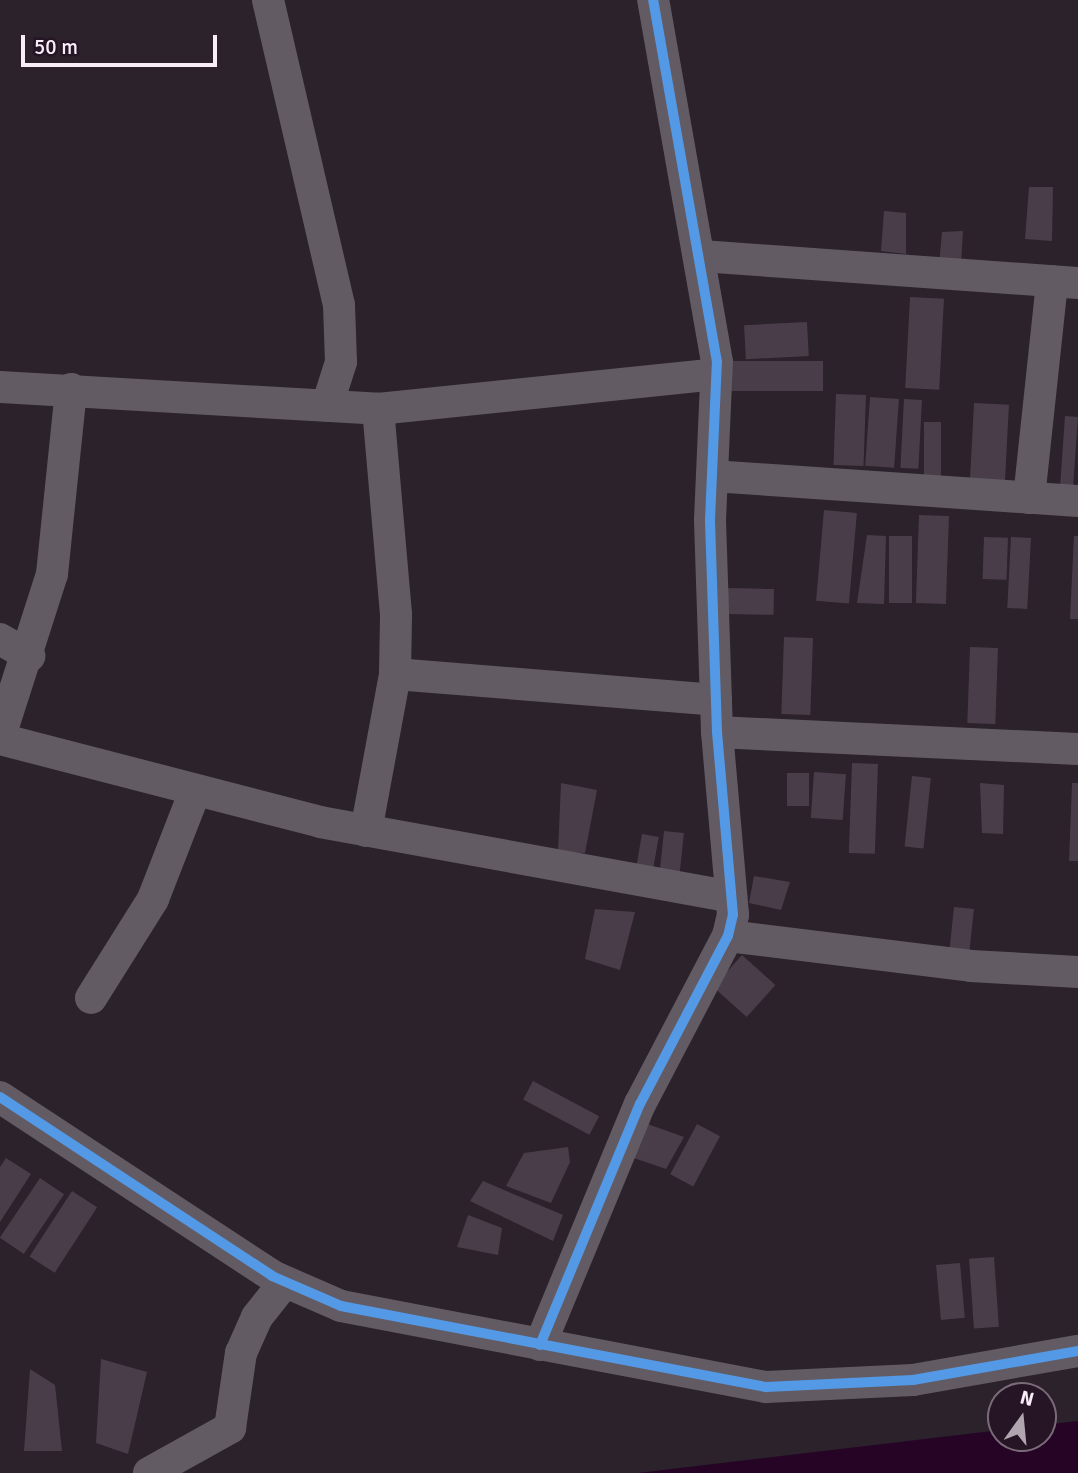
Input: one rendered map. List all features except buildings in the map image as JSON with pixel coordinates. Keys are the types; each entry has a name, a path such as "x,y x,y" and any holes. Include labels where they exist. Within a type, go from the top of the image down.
{"street":[{"path":"268,0 338,305 341,362 327,406"},
{"path":"540,1345 640,1104 729,936 731,897 716,700 712,476 716,373 701,256 653,0"},
{"path":"701,256 1065,282 1029,498"},
{"path":"0,387 378,408 716,373"},
{"path":"71,389 61,522 30,656 0,738 195,791 366,831 731,897"},
{"path":"366,831 395,674 396,614 378,408"},
{"path":"712,476 1078,501"},
{"path":"0,639 30,656"},
{"path":"395,674 716,700"},
{"path":"717,732 1078,749"},
{"path":"91,998 153,899 195,791"},
{"path":"729,936 971,966 1078,972"},
{"path":"0,1097 284,1283 341,1306 766,1387 913,1380 1078,1351"},
{"path":"149,1473 230,1428 241,1353 257,1317 284,1283"}],"shaded area":[{"path":"1078,1421 1078,1473 638,1473 987,1432 987,1452 1057,1452 1057,1423"}],"cycle path":[{"path":"540,1345 640,1104 728,936 733,915 717,732 710,520 717,362 653,0"},
{"path":"0,1097 272,1276 341,1306 766,1387 913,1380 1078,1351"}]}
